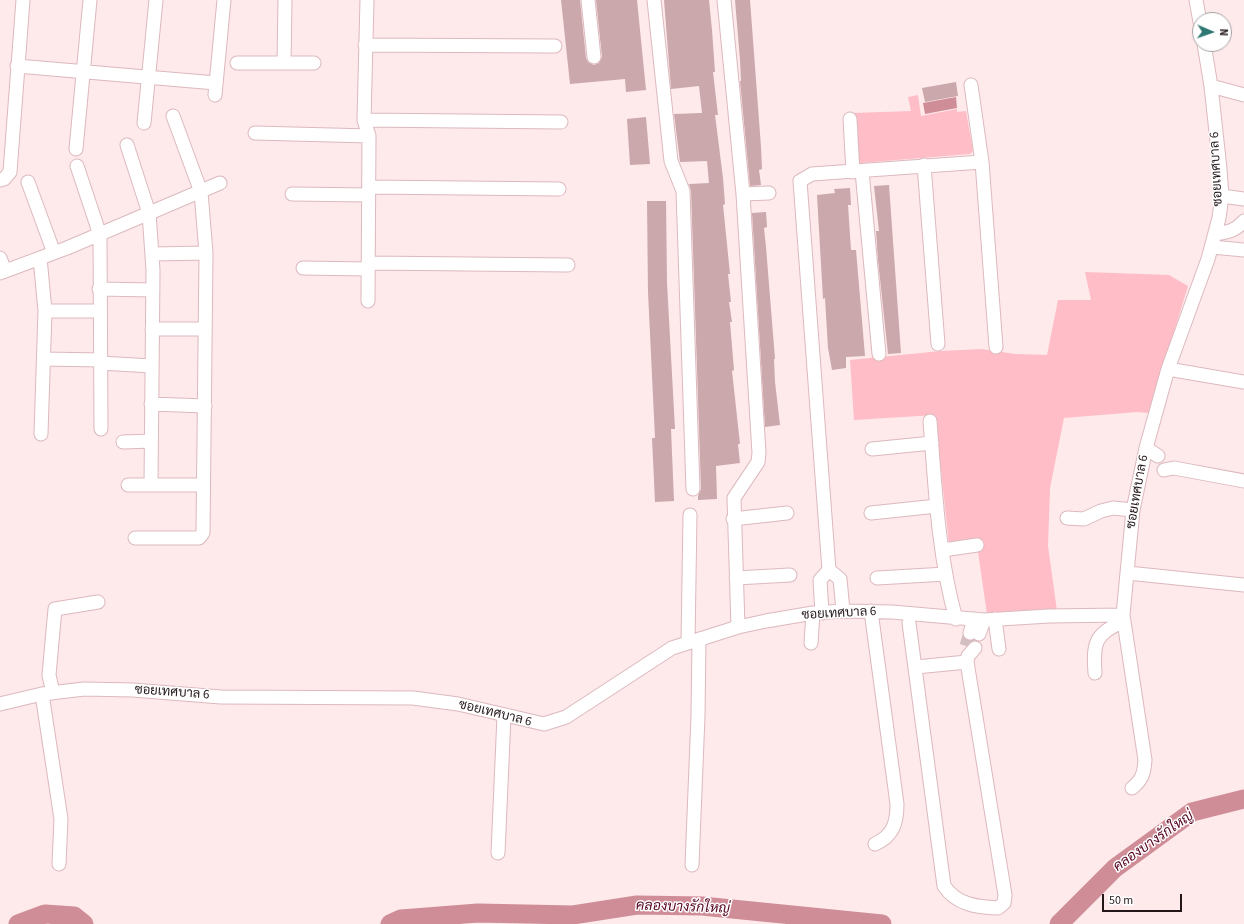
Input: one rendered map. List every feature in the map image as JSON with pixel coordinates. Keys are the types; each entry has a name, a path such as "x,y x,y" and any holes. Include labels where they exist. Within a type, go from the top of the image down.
{"street":[{"path":"0,180 4,179 10,172 23,0"},
{"path":"76,149 90,0"},
{"path":"144,123 156,0"},
{"path":"17,66 149,77 216,89 224,0"},
{"path":"284,63 285,0"},
{"path":"367,0 364,120 370,136 368,301"},
{"path":"588,0 594,57"},
{"path":"654,0 671,161 683,191 693,489"},
{"path":"724,0 743,194 758,453 758,462 734,498 738,627"},
{"path":"1196,0 1198,12"},
{"path":"365,45 555,46"},
{"name":"ซอยเทศบาล 6","path":"0,704 47,693 84,689 133,690 221,697 413,698 458,704 504,716 544,724 566,717 672,648 738,627 817,613 843,611 871,611 956,619 1123,618 1133,510 1146,448 1168,369 1214,240 1222,196 1211,86 1205,52"},
{"path":"237,63 314,63"},
{"path":"971,85 982,162 996,347"},
{"path":"1211,86 1244,94"},
{"path":"135,538 199,538 202,536 206,253 201,192 173,116"},
{"path":"850,119 858,172 879,354"},
{"path":"364,120 561,122"},
{"path":"255,133 370,136"},
{"path":"127,145 149,213 152,254 151,485"},
{"path":"811,643 817,613 820,580 828,570 800,181 812,174 858,172 924,165 982,162"},
{"path":"924,165 938,344"},
{"path":"77,166 100,235 99,289 101,430"},
{"path":"28,182 54,253"},
{"path":"0,258 2,272 100,235 220,183"},
{"path":"292,194 369,191 559,189"},
{"path":"743,194 769,193"},
{"path":"1222,196 1244,199"},
{"path":"1214,240 1236,229 1244,220"},
{"path":"1214,240 1244,250"},
{"path":"152,254 206,253"},
{"path":"40,258 45,311 41,434"},
{"path":"303,268 368,266 568,265"},
{"path":"99,289 152,290"},
{"path":"45,311 100,312"},
{"path":"152,329 205,329"},
{"path":"44,359 152,366"},
{"path":"1168,369 1244,382"},
{"path":"151,404 205,406"},
{"path":"930,421 937,506 947,586 956,619"},
{"path":"123,442 151,441"},
{"path":"872,449 932,443"},
{"path":"1146,448 1163,465"},
{"path":"1142,469 1163,465 1244,481"},
{"path":"128,485 203,485"},
{"path":"871,514 937,506"},
{"path":"1067,518 1084,519 1101,511 1113,508 1133,510"},
{"path":"690,514 698,716 692,865"},
{"path":"734,519 787,514"},
{"path":"943,550 977,545"},
{"path":"828,570 840,579 843,611"},
{"path":"1128,573 1244,585"},
{"path":"877,578 946,574"},
{"path":"736,578 790,575"},
{"path":"59,864 61,819 47,693 55,610 98,602"},
{"path":"871,611 897,804 897,816 892,830 886,838 875,844"},
{"path":"1095,674 1094,656 1096,640 1123,618 1145,760 1144,774 1140,782 1132,788"},
{"path":"909,623 916,666 944,886 950,895 960,901 977,906 998,908 1004,903 1005,895 971,647 984,619"},
{"path":"984,619 999,649"},
{"path":"916,666 971,647"},
{"path":"498,854 504,716"}],"shaded area":[{"path":"918,95 921,116 957,109 957,112 966,111 973,151 970,154 860,163 857,158 854,113 911,111 908,97"},
{"path":"956,97 957,108 925,114 923,103"},
{"path":"1085,272 1169,275 1188,286 1149,413 1137,412 1064,418 1050,488 1048,546 1057,611 987,614 976,538 949,544 935,415 854,420 850,360 941,351 982,349 1015,354 1047,355 1058,300 1091,300"}],"building":[{"path":"561,0 580,0 586,58 588,62 594,65 599,63 602,57 596,0 637,0 646,90 626,92 625,79 570,84"},
{"path":"664,0 709,0 715,72 713,72 718,115 715,115 723,178 725,204 723,205 730,274 728,274 731,302 729,302 732,322 730,322 734,370 732,371 740,444 738,444 740,463 716,466 717,499 698,500 701,489 691,191 689,184 709,183 707,161 680,162 674,114 702,113 699,86 671,89"},
{"path":"735,0 750,0 761,147 762,169 759,170 761,185 750,186 740,81 740,60"},
{"path":"956,82 958,96 925,102 922,88"},
{"path":"646,117 650,164 630,165 627,119"},
{"path":"889,185 901,353 888,354 878,260 876,231 879,231 874,186"},
{"path":"850,188 851,205 848,205 851,250 856,250 865,356 846,357 846,368 832,370 828,348 825,298 823,299 817,195 835,193 834,189"},
{"path":"647,201 666,201 667,283 675,429 671,429 674,501 655,502 652,438 655,438 648,292"},
{"path":"766,212 767,227 764,228 775,359 775,382 780,425 765,427 752,213"}],"waterway":[{"name":"คลองบางรักใหญ่","path":"1059,924 1115,868 1192,812 1244,799"},
{"name":"คลองบางรักใหญ่","path":"390,924 401,919 478,913 573,915 637,905 702,906 882,924"},
{"name":"คลองบางรักใหญ่","path":"18,924 45,914 74,916 84,924"}],"tunnel":[{"path":"966,646 970,633"}]}
